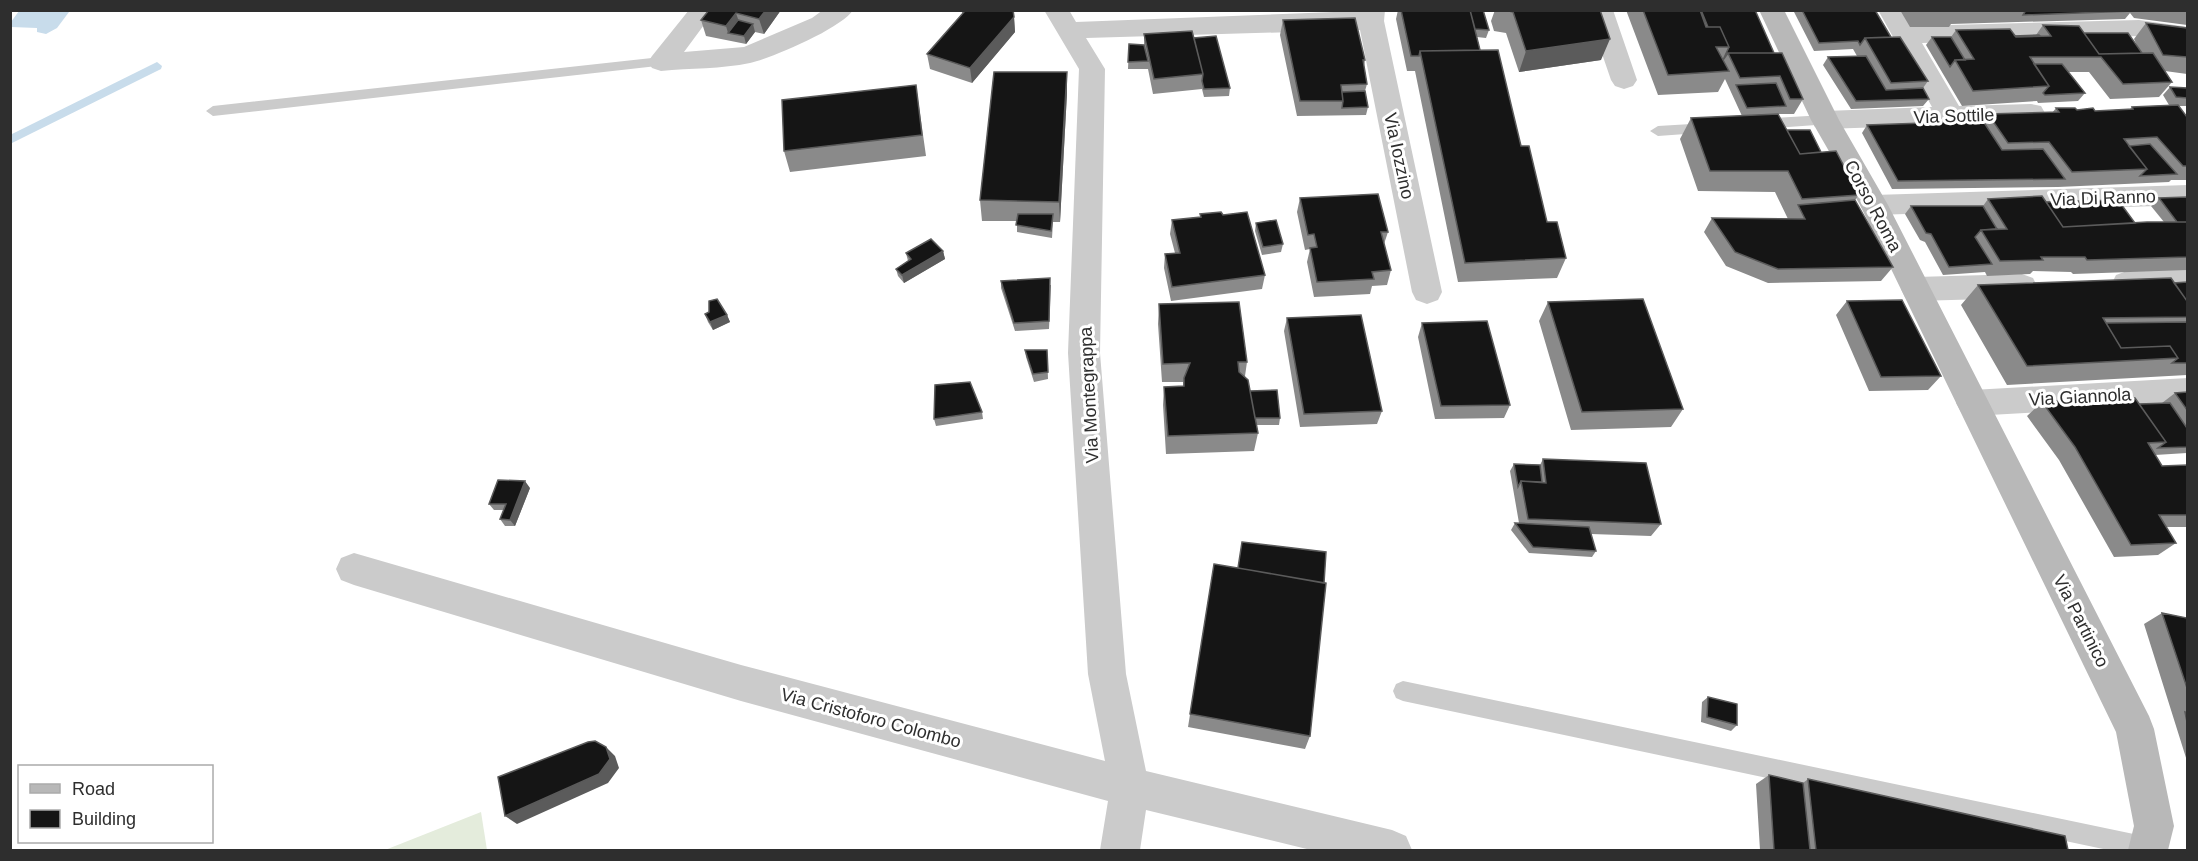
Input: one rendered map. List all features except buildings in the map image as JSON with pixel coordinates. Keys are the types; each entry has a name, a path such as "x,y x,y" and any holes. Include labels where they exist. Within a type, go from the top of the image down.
{"street":[{"path":"661,62 702,10"},
{"path":"661,62 748,56 821,24 841,10"},
{"path":"1600,10 1624,80"},
{"name":"Corso Roma","path":"1771,10 1825,120 1874,205 1972,403"},
{"path":"1890,10 1951,116"},
{"path":"1063,20 1372,16"},
{"name":"Via Iozzino","path":"1372,16 1427,292"},
{"name":"Via Montegrappa","path":"1063,20 1092,69 1084,353 1107,674 1130,787"},
{"path":"1904,35 2139,28 2187,35"},
{"name":"Via Sottile","path":"1825,120 2052,113"},
{"name":"Via Di Ranno","path":"1874,205 2187,195"},
{"path":"2105,283 2187,281"},
{"path":"1916,289 2046,285"},
{"name":"Via Giannola","path":"1972,403 2187,391"},
{"name":"Via Partinico","path":"1972,403 2135,729 2154,826 2148,849"},
{"name":"Via Cristoforo Colombo","path":"354,569 741,682 1130,787 1392,850"},
{"path":"1120,850 1130,787"}],"lane":[{"path":"213,111 661,62"},
{"path":"1742,125 1825,120"},
{"path":"1658,131 1718,127"},
{"path":"1403,691 2148,849"}],"green space":[{"path":"481,812 487,850 385,850"}],"water":[{"path":"19,11 69,12 57,28 46,34 37,32 37,28 11,27 11,22"}],"waterway":[{"path":"10,140 157,66"}]}
